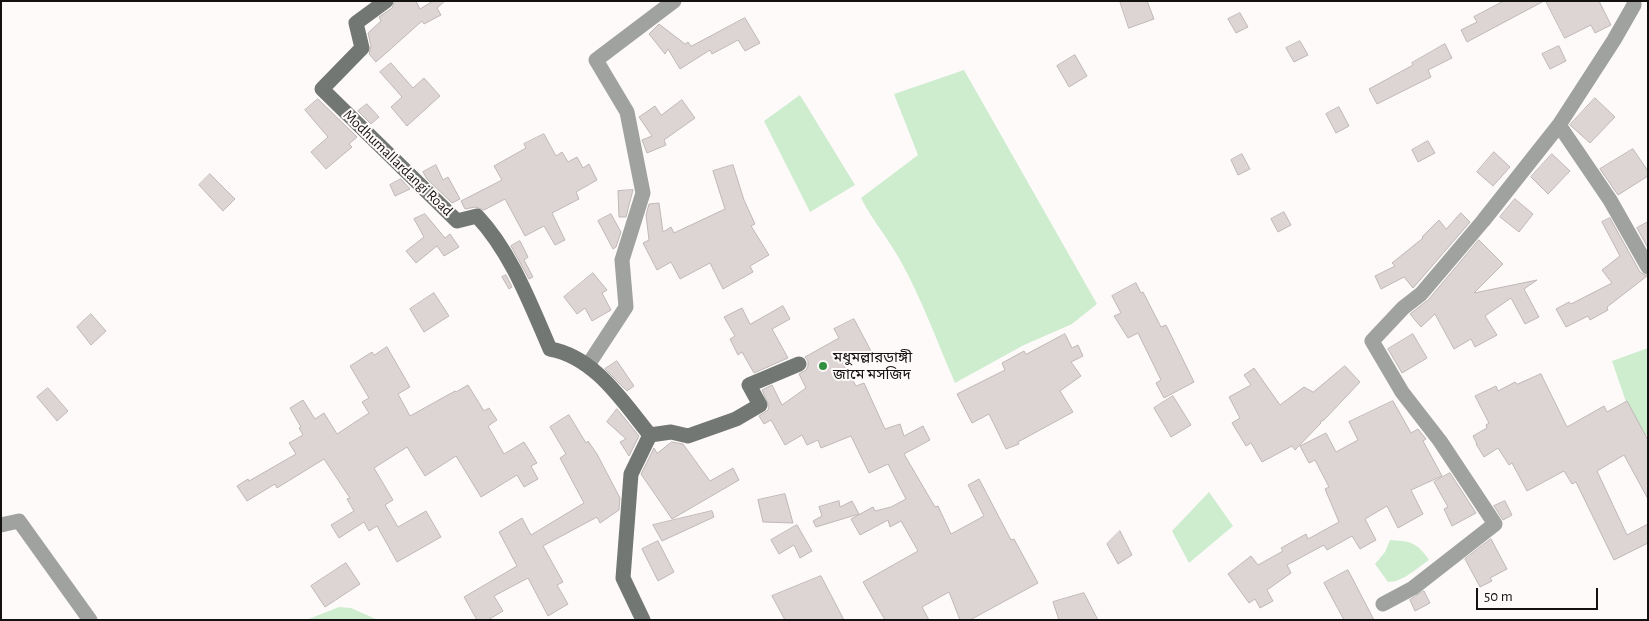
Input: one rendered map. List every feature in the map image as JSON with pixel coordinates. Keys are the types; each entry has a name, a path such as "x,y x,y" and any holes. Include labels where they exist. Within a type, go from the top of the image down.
{"street":[{"name":"Modhumallardangi Road","path":"386,1 356,22 362,48 322,89 457,221 477,216 490,230 522,286 550,349 564,351 600,376 650,435"},
{"path":"588,366 626,307 622,260 643,193 627,112 596,60 674,1"},
{"path":"1383,604 1413,588 1495,524 1440,441 1402,392 1372,341 1433,279 1483,221 1559,125 1614,40 1634,5 1634,1"},
{"path":"1559,125 1610,200 1648,267"},
{"path":"643,620 623,578 631,474 650,435 671,432 688,436 736,420 760,406 749,385 798,364"},
{"path":"1,525 19,521 90,620"}],"shaded area":[{"path":"964,70 1097,304 1072,324 1024,345 955,383 908,275 861,198 918,155 894,94"},
{"path":"800,95 855,185 810,212 764,121"},
{"path":"1648,348 1648,434 1639,440 1612,361"},
{"path":"1209,492 1233,526 1189,563 1172,531"},
{"path":"1390,540 1403,541 1417,546 1429,560 1399,580 1388,582 1375,564 1385,552"},
{"path":"339,607 351,608 378,620 306,620"}],"building":[{"path":"395,1 416,1 420,9 433,1 445,1 437,8 441,15 424,24 422,21 376,62 369,54 371,46 368,33 381,21 379,17 392,8"},
{"path":"1120,1 1147,1 1154,19 1129,28"},
{"path":"1504,1 1544,1 1467,42 1461,30 1477,22 1474,17"},
{"path":"1546,1 1599,1 1611,25 1595,33 1591,25 1565,38"},
{"path":"1240,13 1248,27 1236,33 1228,19"},
{"path":"745,18 760,43 745,51 738,40 712,54 710,50 680,69 668,49 665,54 649,34 659,24 685,44 688,42 691,46"},
{"path":"1300,41 1308,55 1294,62 1286,48"},
{"path":"1445,44 1452,58 1428,70 1431,77 1377,104 1369,89 1413,65 1412,63"},
{"path":"1559,46 1566,61 1550,69 1542,54"},
{"path":"1075,55 1087,76 1069,87 1057,66"},
{"path":"391,63 413,88 424,78 440,96 407,126 391,107 402,97 380,72"},
{"path":"1595,98 1615,117 1590,143 1570,125"},
{"path":"318,99 357,137 349,144 352,147 326,169 311,152 328,137 305,110"},
{"path":"682,100 695,118 664,140 666,145 647,153 642,140 652,136 639,117 655,106 661,115"},
{"path":"367,104 379,117 371,124 358,111"},
{"path":"1339,107 1349,126 1336,133 1326,114"},
{"path":"544,134 556,156 562,152 568,162 577,157 583,168 589,164 597,180 576,192 579,199 552,213 565,240 555,245 544,226 525,236 505,199 484,210 475,207 465,209 461,201 502,180 494,166 526,148 524,144"},
{"path":"1428,141 1435,153 1418,162 1412,150"},
{"path":"1633,149 1648,171 1648,176 1618,195 1600,169"},
{"path":"1494,152 1510,167 1493,186 1477,172"},
{"path":"1242,154 1250,169 1238,175 1231,160"},
{"path":"1552,154 1570,171 1548,194 1531,177"},
{"path":"436,165 443,180 448,177 460,199 452,203 427,179 423,172"},
{"path":"733,165 744,200 755,224 751,226 769,255 750,266 753,272 723,289 710,263 680,279 671,262 657,270 643,243 649,240 646,215 649,204 659,203 663,232 671,227 674,233 725,209 713,171"},
{"path":"210,174 235,199 223,211 199,185"},
{"path":"401,179 410,189 395,196 390,185"},
{"path":"633,190 626,217 619,217 618,191"},
{"path":"1515,199 1533,214 1519,232 1500,217"},
{"path":"1284,212 1291,225 1278,232 1271,219"},
{"path":"1461,213 1470,222 1413,288 1404,277 1381,289 1375,276 1395,266 1392,263 1423,238 1439,220 1446,229"},
{"path":"425,214 445,238 450,234 459,247 444,256 437,246 416,263 406,251 424,237 414,219"},
{"path":"611,214 621,232 616,247 613,249 598,221"},
{"path":"1610,218 1640,272 1647,276 1607,307 1608,310 1590,320 1588,316 1566,327 1556,309 1569,302 1571,304 1612,283 1602,270 1620,256 1602,222"},
{"path":"1648,222 1648,248 1637,228"},
{"path":"1479,240 1503,264 1474,293 1537,280 1524,289 1539,317 1525,324 1511,298 1485,316 1497,335 1475,347 1471,339 1454,349 1435,314 1421,327 1410,314 1428,300"},
{"path":"520,241 528,257 524,260 533,277 529,279 511,246"},
{"path":"593,273 607,290 602,293 611,310 592,321 585,308 577,314 564,297"},
{"path":"506,275 512,287 509,289 502,277"},
{"path":"1136,283 1141,293 1143,292 1161,327 1166,325 1194,382 1164,398 1156,383 1161,380 1138,333 1128,338 1114,316 1121,313 1112,296"},
{"path":"434,293 449,316 424,332 410,309"},
{"path":"783,306 790,319 772,329 788,358 754,373 742,352 738,355 730,339 735,336 724,317 742,308 750,324"},
{"path":"91,314 106,331 91,345 77,327"},
{"path":"854,319 871,351 844,366 856,386 864,383 885,429 900,424 904,436 923,426 930,440 904,454 935,507 938,506 951,534 984,516 968,485 979,479 1011,540 1014,539 1038,583 970,620 960,620 949,592 922,607 929,620 885,620 863,582 918,551 901,521 890,527 888,520 860,535 851,519 873,507 875,511 891,507 906,499 888,464 869,473 851,436 821,448 818,440 807,445 802,435 785,445 771,420 764,424 759,416 768,410 769,406 762,390 772,385 782,405 806,388 799,374 806,370 808,366 808,361 805,357 839,338 834,329"},
{"path":"1065,334 1072,348 1078,345 1083,356 1071,362 1081,376 1060,391 1073,412 1018,442 1019,444 1006,449 989,414 972,423 957,394 1005,370 1002,363 1024,351 1026,354"},
{"path":"1413,334 1427,358 1402,373 1388,349"},
{"path":"387,347 410,387 398,394 410,416 468,385 484,411 489,408 497,420 488,426 504,454 524,442 537,463 531,466 538,479 524,487 517,475 481,497 456,456 425,476 407,447 374,468 393,500 385,505 398,527 426,511 441,537 397,562 377,526 369,531 364,522 339,538 331,525 354,511 347,499 350,498 324,459 277,488 275,484 247,501 237,486 296,454 289,443 303,435 299,428 301,427 290,408 303,400 315,419 324,413 337,434 369,413 362,402 369,398 350,366 372,352 374,355"},
{"path":"617,361 634,386 627,391 605,369"},
{"path":"1345,366 1360,382 1295,450 1292,446 1262,462 1251,443 1246,446 1232,423 1240,418 1229,397 1251,385 1244,375 1254,368 1280,405 1304,387 1313,392"},
{"path":"1541,374 1567,427 1604,406 1607,412 1627,401 1648,440 1648,499 1624,455 1597,471 1627,535 1648,524 1648,543 1614,560 1576,482 1572,484 1564,471 1527,491 1512,463 1509,465 1498,448 1484,457 1473,436 1487,428 1486,425 1489,423 1475,396 1496,386 1498,391 1515,382 1517,384"},
{"path":"48,388 68,411 57,421 37,397"},
{"path":"1173,396 1191,425 1171,437 1154,408"},
{"path":"1393,401 1411,433 1418,429 1426,439 1423,441 1442,476 1411,490 1423,514 1398,528 1387,506 1365,519 1376,540 1360,549 1352,536 1327,550 1324,545 1287,565 1291,573 1267,590 1273,601 1260,608 1255,599 1249,603 1228,574 1251,556 1258,565 1283,551 1281,548 1306,534 1308,539 1339,522 1325,489 1329,487 1315,460 1309,463 1300,446 1326,433 1336,452 1358,440 1349,422"},
{"path":"617,409 639,436 629,456 620,442 626,439 607,422"},
{"path":"569,415 586,443 588,441 597,454 620,498 619,510 600,523 597,517 543,546 563,582 557,585 568,604 548,616 528,578 494,596 503,611 488,620 477,620 464,597 517,566 499,532 522,518 531,535 584,503 560,458 566,454 550,427"},
{"path":"672,442 683,444 710,481 733,468 739,480 672,519 641,474 654,448 657,453"},
{"path":"1450,473 1476,513 1452,526 1444,509 1448,507 1434,482"},
{"path":"785,494 793,523 763,522 758,500"},
{"path":"839,501 840,507 852,501 859,514 816,527 813,521 822,516 819,507"},
{"path":"1505,501 1512,515 1503,520 1494,506"},
{"path":"712,511 714,517 662,541 653,525"},
{"path":"797,525 812,551 800,558 794,545 779,554 771,540"},
{"path":"1120,531 1132,555 1118,564 1107,544"},
{"path":"1491,539 1507,569 1490,578 1492,581 1480,587 1465,559"},
{"path":"658,541 674,572 658,581 642,549"},
{"path":"346,563 360,584 325,607 311,586"},
{"path":"1348,570 1374,620 1344,620 1324,583"},
{"path":"821,576 844,620 785,620 772,596"},
{"path":"1424,591 1430,603 1415,611 1410,600"},
{"path":"1084,593 1098,620 1059,620 1053,602"}],"place":[{"name":"মধুমল্লারডাঙ্গী জামে মসজিদ","path":"823,366"}]}
